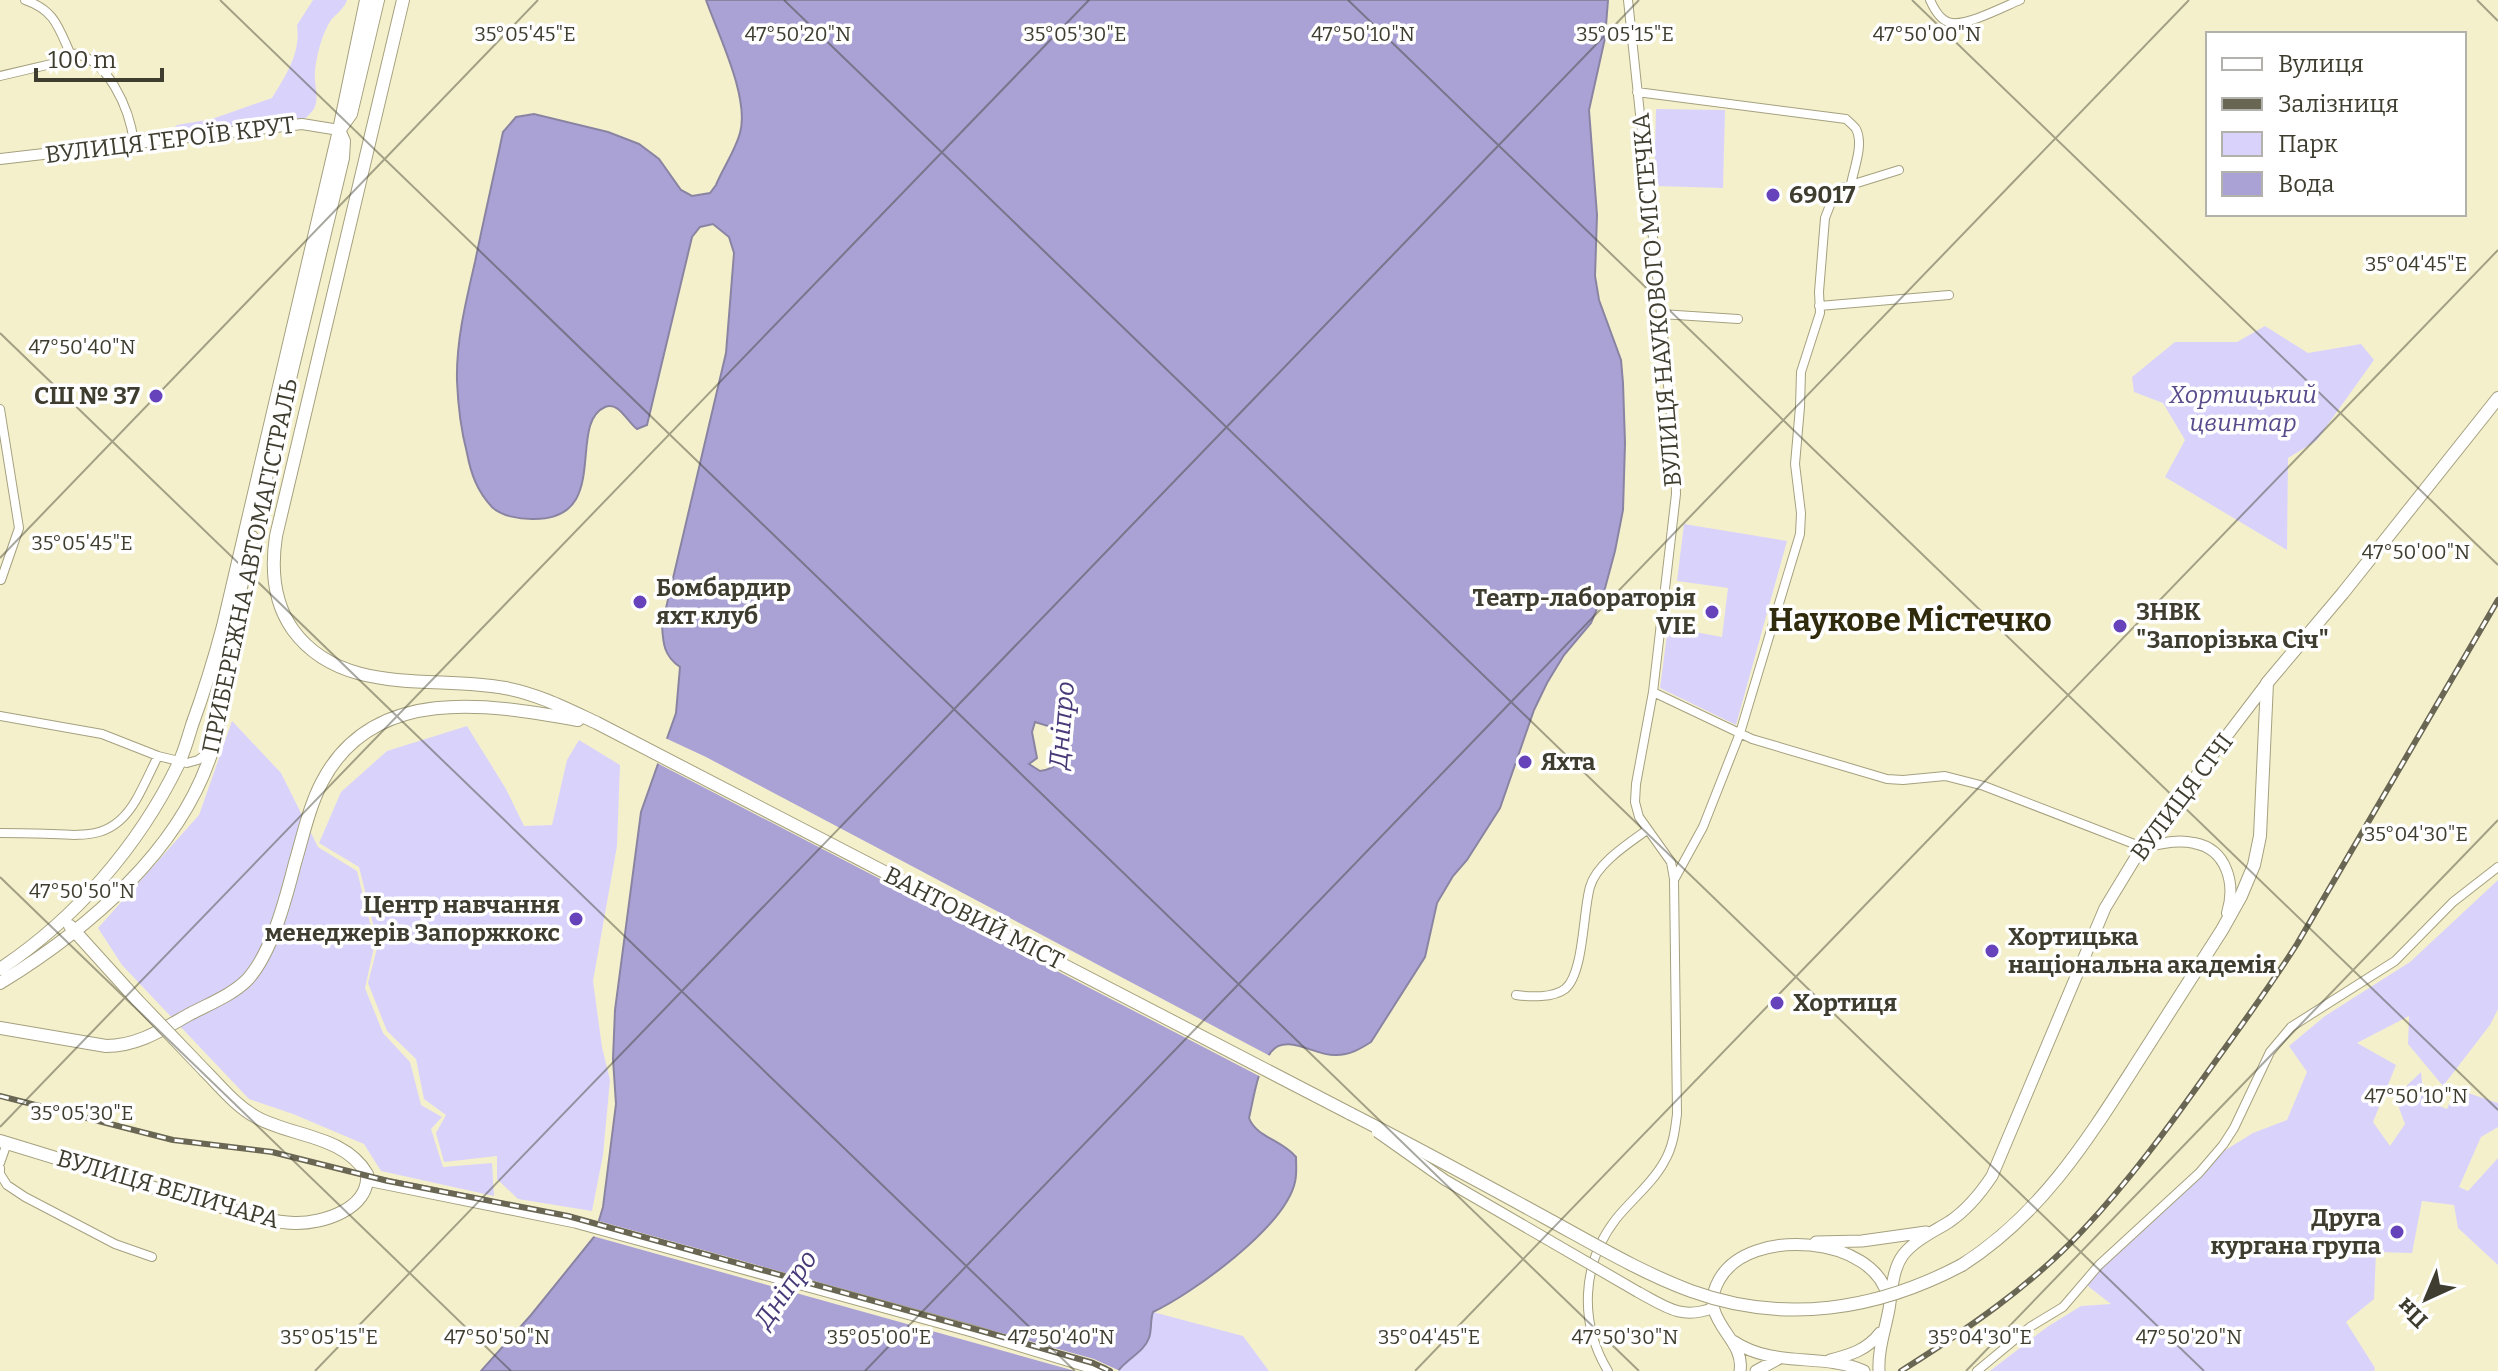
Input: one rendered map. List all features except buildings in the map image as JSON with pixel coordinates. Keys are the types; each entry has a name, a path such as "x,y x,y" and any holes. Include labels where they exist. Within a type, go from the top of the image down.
{"main road":[{"name":"ПРИБЕРЕЖНА АВТОМАГІСТРАЛЬ","path":"0,969 67,915 105,878 133,841 180,762 223,626 339,130 366,0"},
{"name":"ПРИБЕРЕЖНА АВТОМАГІСТРАЛЬ","path":"339,130 351,114 378,0"},
{"name":"ВАНТОВИЙ МІСТ","path":"403,0 276,536 273,571 277,596 288,623 301,641 316,655 356,673 503,688 549,701 597,723 1351,1114 1612,1254 1690,1290 1727,1302 1760,1308 1797,1309 1866,1303 1919,1286 1962,1265 2024,1217 2055,1184 2086,1142 2241,896 2254,865 2260,836 2267,683"},
{"name":"ПРИБЕРЕЖНА АВТОМАГІСТРАЛЬ","path":"0,983 43,956 90,919 165,841 190,801 213,749 229,644 252,537 343,158 344,141 339,130"},
{"name":"ВУЛИЦЯ СІЧІ","path":"1932,1231 1965,1210 1992,1176 2090,939 2142,847 2267,683 2498,398"},
{"path":"0,1028 106,1046 135,1043 246,981 267,946 322,783 334,764 368,730 417,710 455,706 508,708 597,723"},
{"path":"67,915 74,932 233,1100 258,1119 337,1146 355,1158 372,1181 575,1222 972,1331 1103,1371"},
{"name":"ВУЛИЦЯ ВЕЛИЧАРА","path":"4,1142 190,1198 291,1223 312,1223 339,1213 359,1198 372,1181"},
{"path":"1740,1371 1741,1359 1720,1326 1713,1308 1714,1291 1727,1269 1754,1251 1776,1245 1862,1241 1932,1231"},
{"path":"1879,1371 1878,1353 1897,1266 1903,1256 1932,1231"},
{"path":"1795,1243 1827,1249 1872,1268 1886,1288 1890,1306"},
{"path":"1820,1361 1861,1350 1873,1342 1883,1329"},
{"path":"1728,1338 1757,1353 1778,1359 1842,1364 1864,1371"},
{"path":"1756,1371 1778,1359"}],"street":[{"path":"25,0 41,6 52,16 70,53"},
{"name":"ВУЛИЦЯ НАУКОВОГО МІСТЕЧКА","path":"1608,1371 1594,1343 1588,1314 1594,1261 1615,1220 1665,1161 1673,1143 1677,1114 1674,879 1671,862 1639,817 1635,802 1653,692 1676,494 1675,457 1628,0"},
{"path":"1930,0 1943,20 1952,23 1983,16 2020,0"},
{"path":"0,76 59,63 67,59 70,53"},
{"path":"70,53 84,55 113,84 128,113 134,143"},
{"path":"1637,92 1846,119 1856,128 1858,138 1851,184"},
{"name":"ВУЛИЦЯ ГЕРОЇВ КРУТ","path":"0,159 302,124 339,130"},
{"path":"1674,879 1703,827 1740,733 1800,534 1801,513 1795,464 1801,372 1820,313 1825,218 1841,188 1899,170"},
{"path":"1819,306 1949,295"},
{"path":"1661,314 1738,319"},
{"path":"0,409 19,528 1,580"},
{"path":"1653,692 1771,746 1887,779 1945,776 1984,786 2142,847 2192,842 2212,848 2226,866 2232,887 2222,930"},
{"path":"0,716 102,734 180,762 191,762 213,749"},
{"path":"0,833 77,836 93,835 112,827 135,803 158,756"},
{"path":"1516,995 1541,996 1567,988 1573,978 1582,942 1590,884 1623,846 1647,830"},
{"path":"1977,1371 2030,1327 2063,1307 2099,1265 2199,1173 2234,1128 2259,1071 2291,1027 2395,961 2453,902 2498,867"},
{"path":"1351,1114 1445,1180 1638,1292 1683,1314 1713,1308"},
{"path":"4,1142 0,1174 7,1185 115,1244 152,1257"}],"green space":[{"path":"313,0 347,0 331,20 323,38 315,70 316,104 309,115 301,121 191,142 177,137 173,129 177,125 212,119 272,98 295,54 297,25"},
{"path":"1656,109 1725,110 1723,188 1654,186"},
{"name":"Хортицький цвинтар","path":"2265,326 2308,353 2361,344 2374,360 2316,441 2288,458 2287,550 2165,477 2185,440 2163,403 2134,392 2132,377 2175,342 2237,342"},
{"path":"1684,524 1787,541 1736,725 1660,688 1668,627 1722,637 1728,588 1677,581"},
{"path":"232,721 281,773 318,847 357,871 375,943 365,988 383,1033 410,1062 421,1105 442,1117 431,1129 443,1167 492,1163 494,1196 381,1171 364,1144 249,1099 122,965 98,928 199,815"},
{"path":"467,726 506,789 524,826 552,825 567,760 579,740 620,765 617,846 593,981 610,1080 603,1155 592,1211 518,1199 497,1179 497,1156 444,1162 436,1133 446,1115 424,1099 416,1059 387,1031 368,983 378,944 359,867 319,843 341,792 387,751"},
{"path":"2498,880 2498,1009 2490,1025 2443,1086 2408,1044 2409,1016 2357,1043 2396,1065 2373,1122 2390,1146 2405,1124 2395,1097 2421,1072 2424,1100 2447,1109 2456,1089 2498,1103 2498,1127 2481,1137 2459,1187 2468,1191 2498,1158 2498,1265 2458,1228 2454,1205 2422,1201 2412,1253 2376,1252 2374,1299 2346,1322 2374,1371 1990,1371 2047,1327 2081,1306 2111,1304 2084,1283 2211,1159 2253,1133 2287,1120 2307,1072 2289,1046 2325,1016 2410,962"},
{"path":"1153,1312 1243,1336 1269,1371 1118,1371 1127,1358 1141,1350"}],"water":[{"name":"Дніпро","path":"706,0 1608,0 1605,38 1589,110 1597,215 1595,276 1599,300 1621,360 1625,443 1623,510 1604,592 1591,623 1564,655 1534,710 1500,808 1437,903 1425,957 1371,1042 1350,1053 1336,1055 1285,1044 1277,1046 1266,1059 1249,1118 1257,1130 1296,1157 1296,1179 1288,1200 1274,1219 1235,1257 1191,1290 1153,1312 1147,1343 1118,1371 481,1371 594,1237 603,1207 616,1104 613,1059 615,1010 641,812 676,713 680,667 665,649 662,625 726,353 734,253 729,237 713,224 700,227 692,237 647,425 637,429 619,409 610,406 594,417 580,489 572,505 557,515 532,519 505,515 492,507 479,488 469,461 459,409 457,366 462,321 503,132 516,117 534,114 608,132 639,144 659,159 681,190 692,196 710,193 735,146 742,119 737,85","holes":["1035,722 1058,729 1063,750 1059,762 1040,771 1029,764 1037,758 1032,732"]}],"pier":[{"path":"663,737 1272,1057 1263,1078 655,762"},
{"path":"595,1220 1094,1359 1120,1371 1075,1371 589,1235"}],"railway":[{"path":"1901,1371 2019,1289 2063,1251 2148,1154 2297,944 2498,600"},
{"path":"0,1096 173,1140 272,1152 388,1181 568,1216 1003,1337 1093,1363 1110,1371"}],"place":[{"name":"69017","path":"1773,195"},
{"name":"СШ № 37","path":"156,396"},
{"name":"Бомбардир яхт клуб","path":"640,602"},
{"name":"Театр-лабораторія VIE","path":"1712,612"},
{"name":"ЗНВК \"Запорізька Січ\"","path":"2120,626"},
{"name":"Яхта","path":"1525,762"},
{"name":"Центр навчання менеджерів Запоржкокс","path":"576,919"},
{"name":"Хортицька національна академія","path":"1992,951"},
{"name":"Хортиця","path":"1777,1003"},
{"name":"Друга кургана група","path":"2397,1232"}],"district":[{"name":"Наукове Містечко","path":"1910,620"}]}
